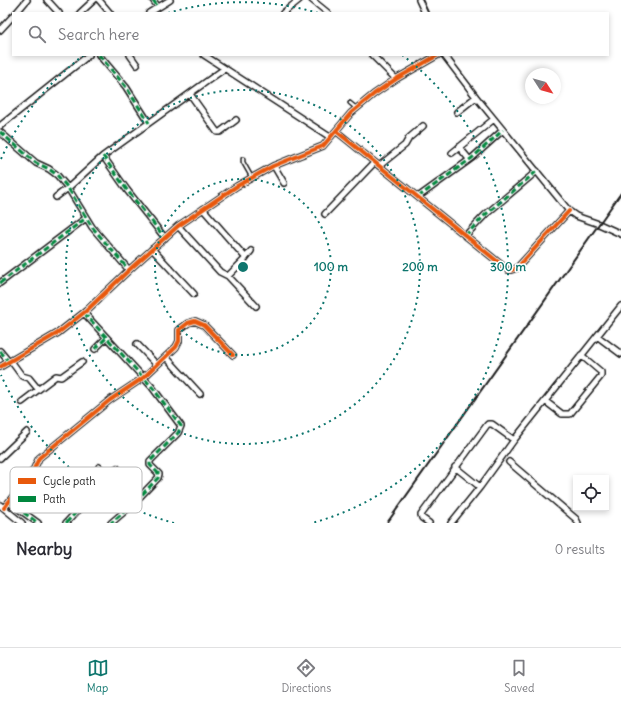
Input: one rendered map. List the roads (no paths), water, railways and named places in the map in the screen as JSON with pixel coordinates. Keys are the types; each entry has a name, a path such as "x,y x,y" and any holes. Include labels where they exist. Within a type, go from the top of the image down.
{"street":[{"path":"17,12 27,0"},
{"path":"47,0 58,12"},
{"path":"81,12 94,0"},
{"path":"99,0 109,12"},
{"path":"154,0 158,7"},
{"path":"150,12 170,0"},
{"path":"284,12 300,0"},
{"path":"312,0 327,12"},
{"path":"419,0 425,12"},
{"path":"0,30 12,17"},
{"path":"0,126 89,56"},
{"path":"100,56 126,87 149,123"},
{"path":"131,56 137,65"},
{"path":"205,56 330,137"},
{"path":"373,56 396,79"},
{"path":"0,367 58,333 84,313 178,226 237,186 274,166 323,146 356,108 396,79 436,56"},
{"path":"445,56 476,97 569,211 576,216 621,234"},
{"path":"56,197 103,156 224,69"},
{"path":"190,94 217,132 220,132 236,120"},
{"path":"457,112 476,97"},
{"path":"452,153 494,119"},
{"path":"325,214 377,164 405,145 409,138 423,126"},
{"path":"418,197 472,158 503,130"},
{"path":"336,131 508,270 517,268 569,211"},
{"path":"0,132 36,163 53,171 68,188 86,218 129,270"},
{"path":"459,147 469,159"},
{"path":"103,156 127,190 165,238"},
{"path":"274,166 284,183"},
{"path":"465,236 485,215 537,170"},
{"path":"203,209 245,257"},
{"path":"0,283 86,218"},
{"path":"178,226 220,272 228,276 256,306"},
{"path":"152,249 194,294"},
{"path":"228,276 251,251"},
{"path":"451,523 480,487 514,440 621,306"},
{"path":"84,313 143,378 180,424 178,433 150,462 150,465 158,474 158,478 142,495"},
{"path":"35,467 39,458 43,454 110,400 143,378 156,364 166,357 176,347 179,341 179,330 192,321 196,321 204,325 233,356"},
{"path":"95,349 106,338"},
{"path":"595,338 621,354"},
{"path":"137,344 156,364"},
{"path":"0,351 22,376 28,378 38,389"},
{"path":"545,401 562,414 570,414 601,376 601,372 581,355"},
{"path":"166,357 200,394"},
{"path":"22,402 56,376 61,377 82,362"},
{"path":"429,523 422,518 421,515 488,424 492,424 514,440"},
{"path":"0,458 27,432"},
{"path":"509,462 576,518 578,523"},
{"path":"455,467 480,487"},
{"path":"13,513 22,523"},
{"path":"20,513 38,523"},
{"path":"66,523 75,513"},
{"path":"111,523 123,513"}],"lane":[{"path":"350,103 356,108"},
{"path":"243,158 243,162 252,178"}],"railway":[{"path":"387,523 621,193"}]}
